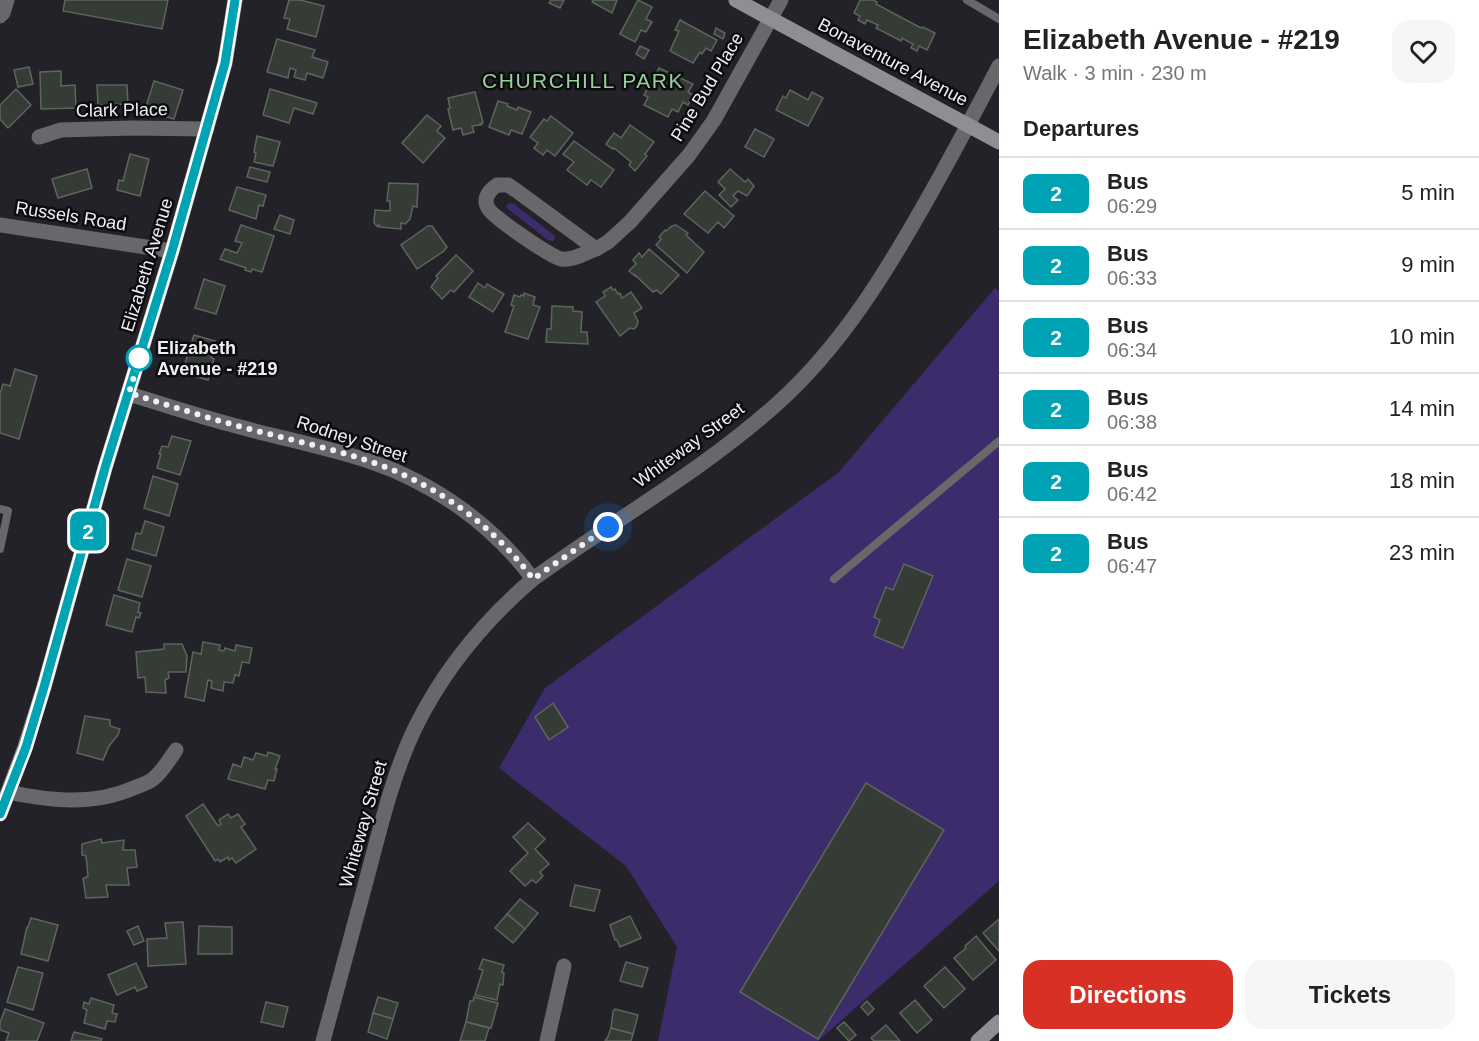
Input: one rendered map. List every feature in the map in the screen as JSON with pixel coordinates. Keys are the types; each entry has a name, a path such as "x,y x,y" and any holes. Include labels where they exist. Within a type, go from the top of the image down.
{"main road":[{"name":"Elizabeth Avenue","path":"0,814 26,747 105,468 172,251 225,63 235,0"},
{"name":"Bonaventure Avenue","path":"736,0 999,142"},
{"path":"978,1041 999,1022"}],"street":[{"path":"0,16 7,0"},
{"name":"Pine Bud Place","path":"596,249 507,185 497,185 490,190 486,199 488,208 496,217 561,259 576,258 596,249 608,242 630,222 689,155 714,120 781,0"},
{"name":"Whiteway Street","path":"322,1041 396,774 416,727 439,687 472,640 496,613 533,579 706,461 781,400 813,366 840,335 886,272 969,125 999,66"},
{"name":"Clark Place","path":"39,137 61,130 207,129"},
{"name":"Russels Road","path":"0,225 172,251"},
{"name":"Rodney Street","path":"129,393 228,424 370,462 415,480 449,500 478,522 517,559 533,579"},
{"path":"8,792 40,799 67,801 100,798 127,791 153,779 176,750"},
{"path":"547,1041 564,966"}],"lane":[{"path":"967,0 999,19"},
{"path":"834,579 999,441"},
{"path":"0,509 8,511 0,549"}],"shaded area":[{"path":"510,203 554,235 553,241 548,240 508,209 506,206"},
{"path":"995,288 999,291 999,881 818,1041 658,1041 677,947 626,866 499,768 545,688 839,472"}],"building":[{"path":"65,0 168,0 162,29 63,11"},
{"path":"289,0 300,0 324,6 316,37 287,29 290,19 284,18"},
{"path":"551,0 564,0 560,8 549,3"},
{"path":"593,0 617,0 612,13 592,2"},
{"path":"638,0 652,7 646,19 652,22 646,32 641,30 635,42 620,34"},
{"path":"860,0 873,0 877,2 876,4 921,28 935,33 927,50 919,46 917,51 911,48 913,44 902,38 901,41 876,28 878,25 867,20 865,24 858,20 860,16 854,13"},
{"path":"680,20 717,40 711,51 706,48 702,54 700,52 693,63 670,51 679,31 675,30"},
{"path":"716,28 725,33 723,39 714,34"},
{"path":"277,39 315,50 312,57 328,62 323,78 307,73 305,80 294,77 296,70 290,68 288,78 267,72"},
{"path":"640,46 649,50 644,59 636,54"},
{"path":"29,67 33,84 18,87 14,70"},
{"path":"659,68 693,84 688,92 693,95 688,105 683,102 678,112 672,109 668,117 644,105 648,97 644,95"},
{"path":"61,71 61,86 75,85 76,108 41,109 40,72"},
{"path":"154,81 183,90 174,119 145,110"},
{"path":"97,85 127,85 128,104 98,105"},
{"path":"16,89 31,105 8,128 0,119 0,105"},
{"path":"270,89 317,103 313,114 294,108 289,123 263,115"},
{"path":"790,90 808,100 812,92 823,98 808,126 776,110 783,96 786,98"},
{"path":"475,92 483,123 472,126 474,132 463,135 461,128 453,130 448,98"},
{"path":"498,101 517,110 518,107 531,112 522,134 511,130 509,135 489,127"},
{"path":"427,115 441,126 437,131 445,138 423,163 402,143"},
{"path":"551,116 573,133 555,156 547,150 543,155 534,148 538,143 530,137 544,119 547,121"},
{"path":"630,125 654,142 645,154 647,156 635,171 629,165 631,162 606,144 614,133 621,138"},
{"path":"755,129 774,139 764,157 745,147"},
{"path":"257,136 280,142 273,166 254,162"},
{"path":"574,141 614,170 601,187 591,180 587,185 567,170 574,162 563,154"},
{"path":"130,154 149,159 140,196 117,190 119,180 123,181"},
{"path":"250,167 270,172 267,182 247,177"},
{"path":"87,169 92,188 58,198 52,179"},
{"path":"730,169 745,182 748,179 754,186 747,196 738,191 733,196 738,200 731,207 719,195 725,189 718,182"},
{"path":"389,183 418,184 417,207 413,206 410,219 405,224 401,223 401,229 379,225 378,227 374,223 375,210 390,211 390,201 387,201"},
{"path":"237,187 266,195 263,206 259,205 256,219 229,210"},
{"path":"705,191 734,216 724,228 718,222 708,233 684,214"},
{"path":"280,215 294,220 290,234 274,229"},
{"path":"241,225 274,236 262,272 252,269 251,272 220,259 225,249 237,253 242,243 235,241"},
{"path":"676,225 688,233 686,235 704,252 687,273 656,245 665,230"},
{"path":"428,226 432,226 447,247 417,269 401,245"},
{"path":"649,249 679,275 661,294 657,290 653,292 629,271 636,264 633,260 639,253 642,257"},
{"path":"456,255 473,271 454,292 451,290 442,299 431,287 438,278 436,276"},
{"path":"204,279 225,286 216,314 195,308"},
{"path":"478,283 485,288 487,284 504,294 493,312 469,297"},
{"path":"611,287 618,294 620,293 622,298 631,292 642,308 634,313 638,321 637,326 634,329 630,328 620,336 596,302 605,296 603,292"},
{"path":"524,293 535,297 533,305 540,307 528,339 505,332 514,306 511,305 514,295 520,297 524,296"},
{"path":"552,306 573,307 573,311 582,312 581,332 587,332 588,344 546,342 547,329 551,329"},
{"path":"194,335 215,341 211,358 214,359 208,380 182,373"},
{"path":"15,369 37,376 19,439 0,433 0,394 3,384 10,386"},
{"path":"172,436 191,441 180,475 157,468 162,446 168,447"},
{"path":"153,476 178,484 169,516 144,508"},
{"path":"145,521 164,527 156,556 132,549 136,533 141,534"},
{"path":"127,559 151,566 142,597 118,590"},
{"path":"904,564 933,576 903,648 874,636 880,620 874,617 886,587 893,590"},
{"path":"114,595 140,603 138,612 141,613 139,618 136,617 132,632 106,625"},
{"path":"203,642 220,645 219,650 224,651 225,648 235,651 236,645 252,648 249,663 242,662 239,676 235,675 233,683 224,682 223,691 211,688 212,681 208,680 204,701 185,697 193,652 201,654"},
{"path":"164,644 182,644 187,656 186,672 168,672 169,678 165,680 166,693 146,692 145,677 138,678 136,652 164,649"},
{"path":"553,703 568,727 549,740 535,717"},
{"path":"85,716 110,720 110,726 120,729 103,760 77,753"},
{"path":"268,752 280,756 275,769 277,769 274,781 268,780 265,789 228,779 233,764 241,767 244,757 253,760 256,753 267,756"},
{"path":"866,783 944,830 818,1039 740,992"},
{"path":"203,804 218,826 221,824 219,820 228,814 231,818 238,814 245,824 241,827 256,849 236,863 228,857 220,862 218,859 215,861 186,816"},
{"path":"528,823 545,839 535,849 549,864 540,872 543,876 536,883 532,880 525,886 510,871 528,853 513,837"},
{"path":"101,839 102,843 124,840 123,850 135,850 137,867 127,868 129,885 106,885 108,897 86,898 83,879 88,876 86,856 82,855 82,844"},
{"path":"575,885 600,890 594,911 570,906"},
{"path":"520,899 538,913 525,929 507,914"},
{"path":"507,914 525,929 513,943 495,928"},
{"path":"630,916 641,938 620,947 610,925"},
{"path":"31,918 58,925 48,961 21,954"},
{"path":"999,919 999,951 983,933"},
{"path":"183,922 186,964 148,966 147,939 167,938 165,923"},
{"path":"138,926 144,941 134,945 127,931"},
{"path":"199,926 232,927 232,954 198,954"},
{"path":"976,936 996,960 973,980 954,958"},
{"path":"483,959 504,965 503,985 500,984 497,1000 475,995 483,970 479,969"},
{"path":"626,962 648,968 642,987 620,981"},
{"path":"136,963 147,987 137,991 135,987 117,995 108,975"},
{"path":"18,967 43,973 33,1010 7,1002"},
{"path":"945,967 965,989 944,1008 924,986"},
{"path":"378,997 398,1003 393,1019 373,1013"},
{"path":"474,997 498,1003 491,1028 466,1022 470,1001 473,1001"},
{"path":"91,998 114,1005 112,1013 117,1014 115,1022 107,1021 105,1029 84,1023 87,1010 83,1008 84,1002 89,1004"},
{"path":"915,1000 932,1020 917,1033 900,1013"},
{"path":"867,1001 874,1009 868,1015 861,1007"},
{"path":"266,1002 288,1007 283,1027 261,1022"},
{"path":"5,1009 44,1023 37,1041 6,1041 9,1033 0,1030"},
{"path":"615,1009 638,1015 633,1034 611,1028"},
{"path":"373,1013 393,1019 387,1039 368,1032"},
{"path":"466,1022 489,1028 485,1041 460,1041"},
{"path":"844,1022 856,1035 849,1041 837,1028"},
{"path":"886,1025 900,1041 874,1041 871,1038"},
{"path":"611,1028 633,1034 631,1041 605,1041"},
{"path":"74,1032 102,1039 101,1041 71,1041"}],"bus line":[{"name":"2","path":"0,814 26,747 105,468 172,251 225,63 235,0"}],"place":[{"name":"Elizabeth Avenue - #219","path":"139,358"}],"district":[{"name":"CHURCHILL PARK","path":"583,81"}],"route":[{"path":"139,358 141,353 129,393 228,424 370,462 415,480 471,516 517,559 533,579 608,527"}]}
